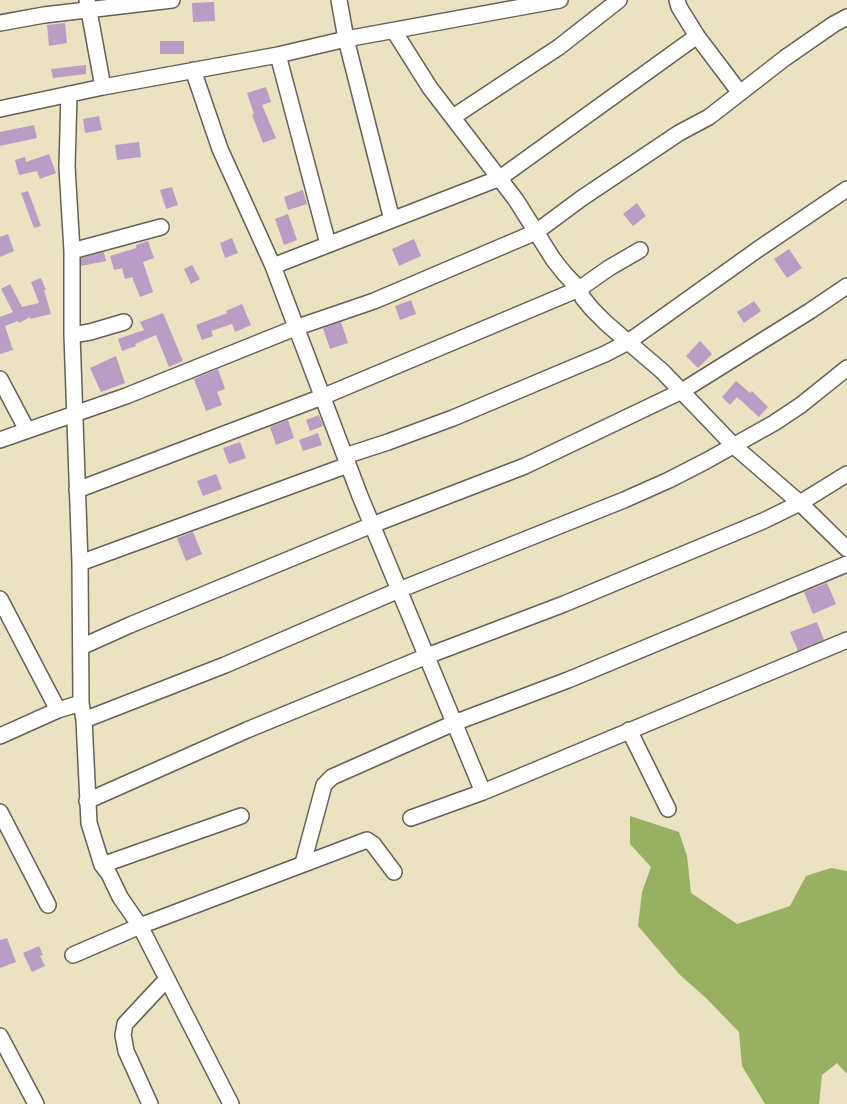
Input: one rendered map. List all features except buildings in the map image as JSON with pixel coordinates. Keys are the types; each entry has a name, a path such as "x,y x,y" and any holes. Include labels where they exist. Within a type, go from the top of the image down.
{"street":[{"path":"0,23 88,5 172,0"},
{"path":"339,0 346,39 392,220"},
{"path":"0,109 103,87 278,55 503,6 560,0"},
{"path":"453,117 558,48 619,0"},
{"path":"677,0 679,7 697,36 740,93"},
{"path":"88,5 103,87"},
{"path":"0,440 126,396 295,328 382,297 536,232 582,198 692,125 709,117 799,48 847,17"},
{"path":"394,31 430,88 500,178 564,274 579,289 583,298 597,314 662,371 734,446 800,503 847,549"},
{"path":"273,266 500,178 697,36"},
{"path":"278,55 328,244"},
{"path":"193,70 223,156 273,266 346,460 483,792"},
{"path":"69,94 67,167 72,251 72,334 80,563 80,703 84,720 89,823 102,865 109,874 120,897 140,926 231,1104"},
{"path":"80,563 453,418 578,367 628,342 757,250 847,189"},
{"path":"72,251 162,227"},
{"path":"77,490 322,397 579,289 609,268 640,250"},
{"path":"81,647 372,525 524,466 682,391 847,286"},
{"path":"72,334 90,332 124,322"},
{"path":"84,720 225,665 399,590 624,500 669,480 734,446 801,405 847,368"},
{"path":"0,379 27,430"},
{"path":"87,801 248,730 426,656 581,597 763,521 800,503 847,474"},
{"path":"303,863 324,784 332,777 454,723 568,680 847,564"},
{"path":"0,599 58,710"},
{"path":"411,818 483,792 847,640"},
{"path":"0,736 58,710 80,703"},
{"path":"629,730 668,809"},
{"path":"0,812 48,905"},
{"path":"102,865 241,816"},
{"path":"73,954 140,926 367,840 394,872"},
{"path":"150,1104 126,1051 123,1035 125,1024 166,980"},
{"path":"0,1036 36,1104"}],"green space":[{"path":"630,816 679,832 687,856 691,893 737,924 790,906 806,876 831,868 847,871 847,1074 837,1063 822,1075 819,1104 765,1104 742,1066 739,1032 706,998 680,975 638,926 642,892 651,867 630,844"}]}
